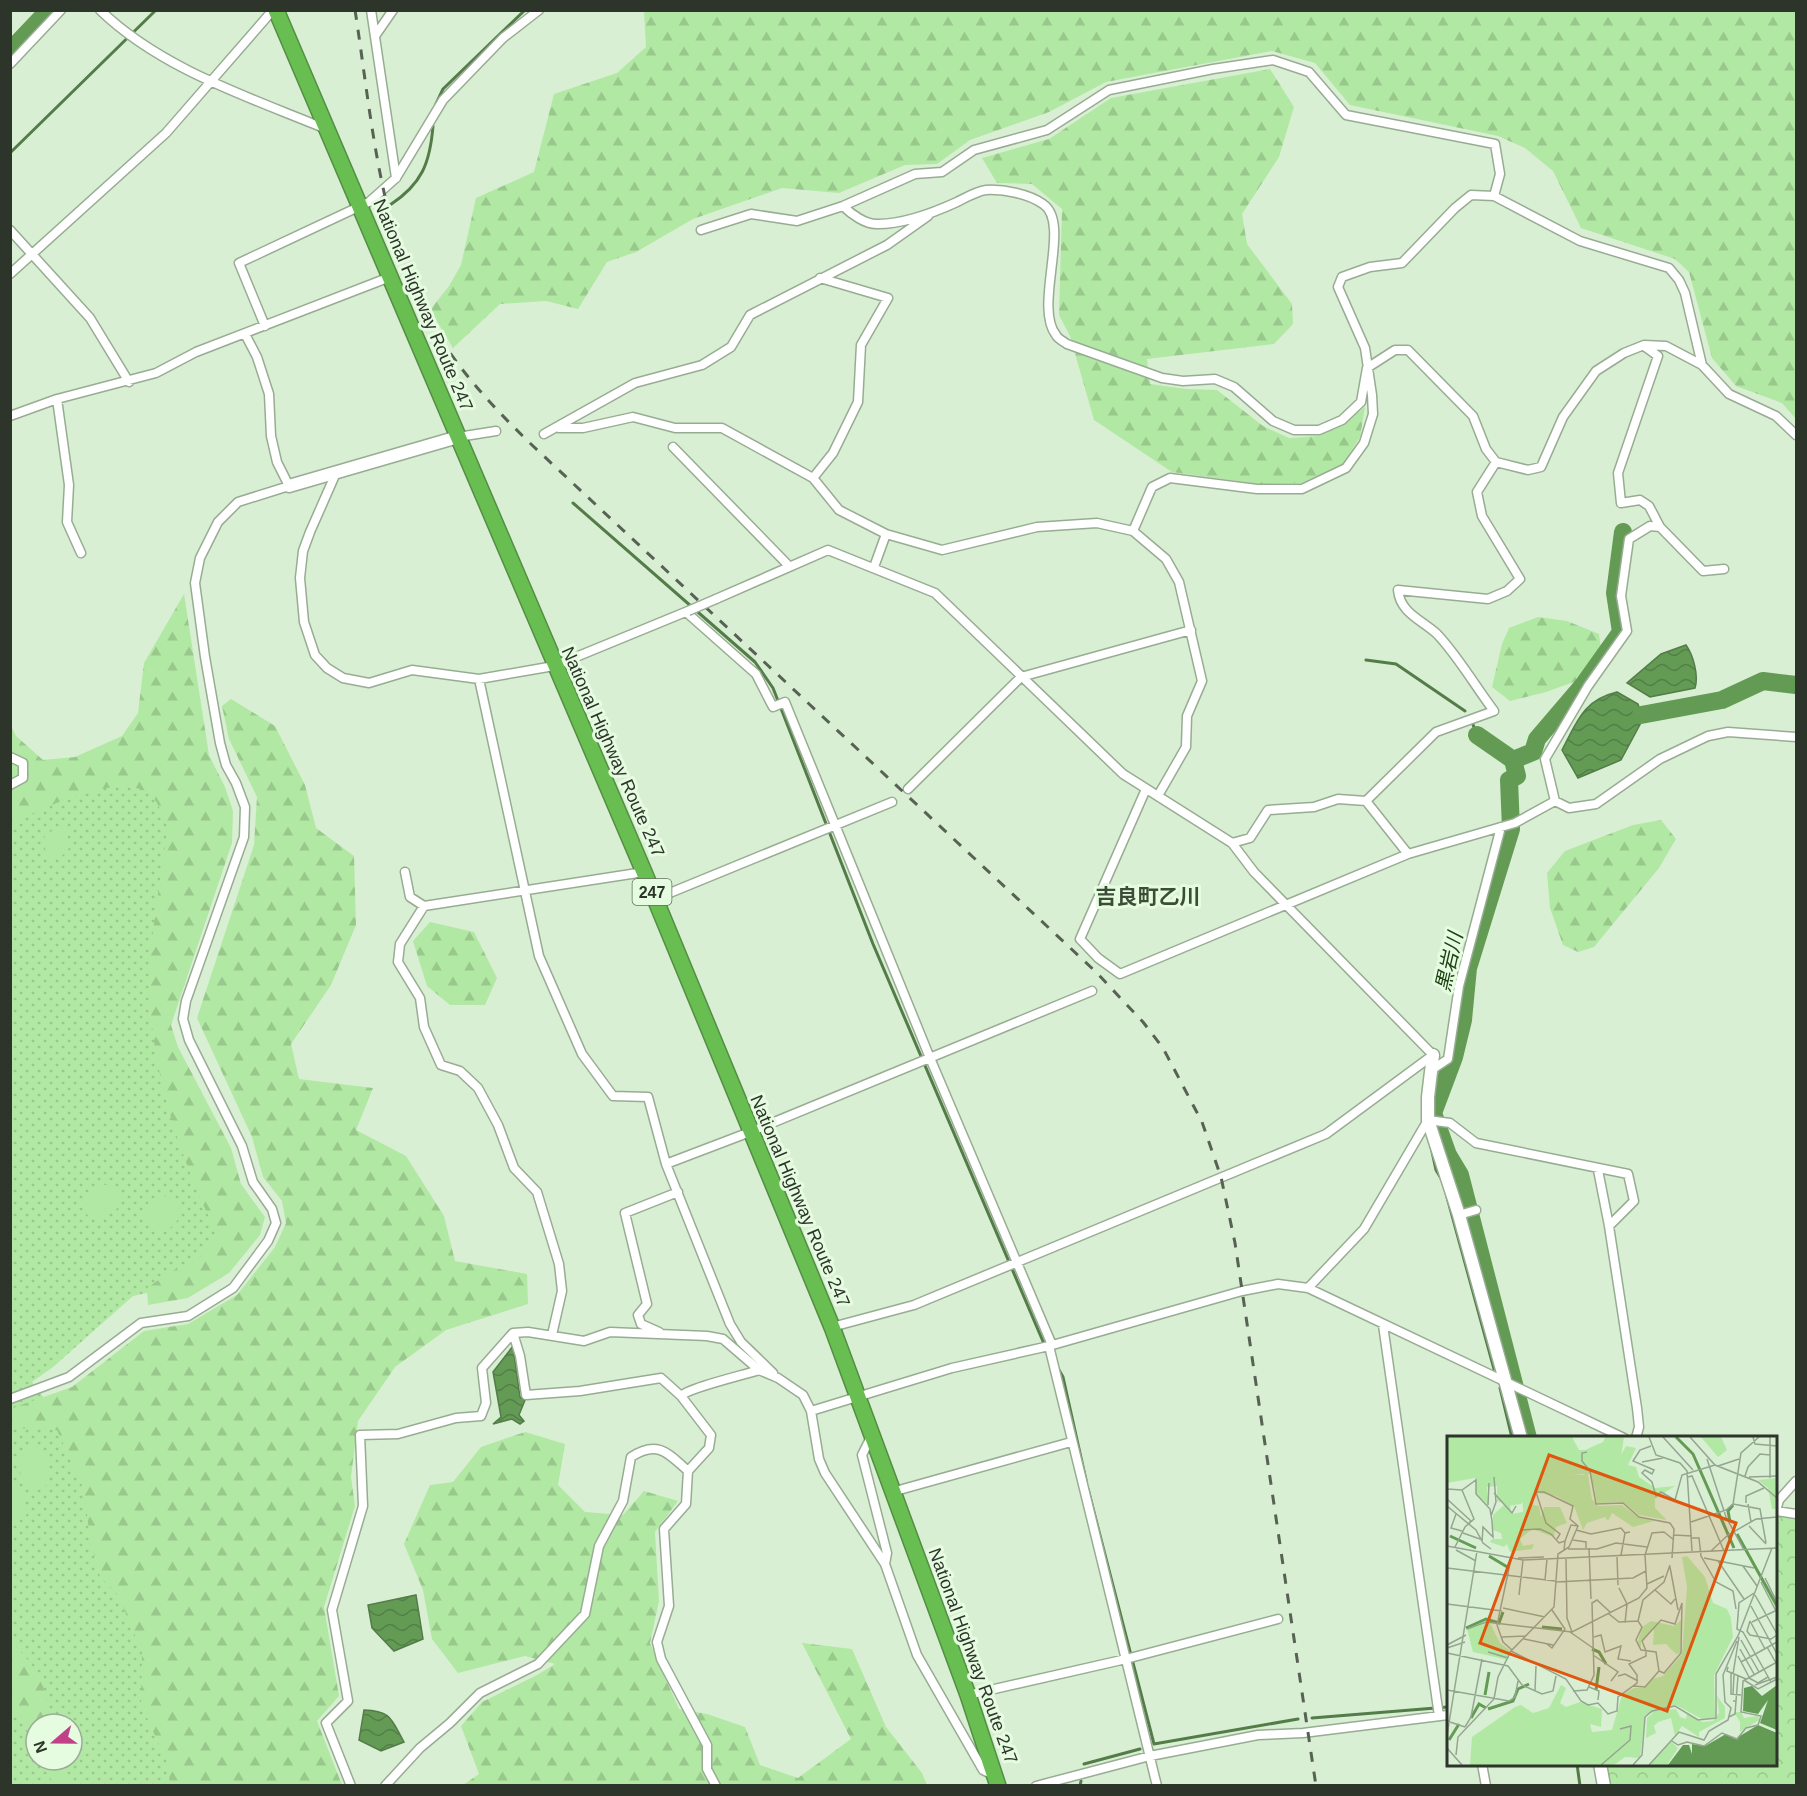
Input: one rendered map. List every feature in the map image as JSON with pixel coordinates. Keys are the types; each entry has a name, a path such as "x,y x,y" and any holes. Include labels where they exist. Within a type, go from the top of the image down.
{"highway":[{"name":"National Highway Route 247","path":"274,10 329,131 554,666 644,872 832,1327 968,1695 996,1781"}],"street":[{"path":"10,64 61,10"},
{"path":"100,10 137,41 212,81 329,131"},
{"path":"10,274 166,133 274,10"},
{"path":"371,10 396,178"},
{"path":"375,36 393,10"},
{"path":"264,326 239,263 360,206 384,191 396,178 443,100 503,38 540,10"},
{"path":"701,230 751,214 797,221 843,206 915,174 942,172 974,150 1047,130 1109,90 1213,69 1273,60 1309,72 1346,115 1495,144 1500,174 1494,196"},
{"path":"544,434 560,428 635,383 702,365 731,347 750,315 888,245 931,214 985,190 1023,195 1042,203 1050,210 1054,222 1049,289 1050,319 1056,335 1067,344 1162,378 1184,381 1215,379 1234,387 1273,421 1294,430 1319,430 1341,420 1361,402 1367,368 1395,350 1408,350 1473,416 1486,449 1496,462 1528,470 1541,466 1548,457 1563,417 1596,371 1624,353 1644,345 1666,346 1702,365 1729,394 1776,416 1797,435"},
{"path":"1133,531 1152,487 1170,478 1257,489 1302,489 1346,468 1364,442 1373,414 1365,348 1338,287 1342,277 1370,267 1402,263 1455,208 1471,195 1494,196 1580,241 1669,268 1679,280 1685,293 1702,365"},
{"path":"843,206 852,215 876,225 931,214"},
{"path":"10,230 90,318 129,382"},
{"path":"10,416 57,399 129,382 390,277"},
{"path":"813,478 833,453 858,402 861,345 888,298 820,278"},
{"path":"245,334 257,357 269,394 271,436 278,462 289,486"},
{"path":"1644,345 1658,356 1618,473 1621,502 1640,500 1649,506 1660,526 1703,571 1724,569"},
{"path":"57,399 69,485 67,522 81,553"},
{"path":"560,428 583,428 633,417 675,428 722,428 813,478 839,510 886,534 942,550 1037,527 1097,523 1133,531 1166,559 1175,574 1191,630 1202,681 1187,716 1186,747 1159,794"},
{"path":"10,1399 69,1377 141,1323 188,1316 233,1288 268,1241 276,1223 272,1209 253,1182 242,1146 189,1040 183,1019 186,1001 244,837 245,807 219,743 195,583 200,558 218,522 238,502 458,437 496,431"},
{"path":"673,447 789,566"},
{"path":"1366,801 1436,732 1494,711 1436,634 1418,621 1399,600 1398,590 1488,599 1507,591 1520,579 1482,516 1477,492 1496,462"},
{"path":"336,473 303,551 300,578 304,622 315,655 327,668 343,678 369,683 412,670 479,679 554,666 828,550 935,592 1123,774 1146,789 1159,794 1232,843 1254,872 1433,1055 1428,1120 1460,1215 1521,1436"},
{"path":"1555,801 1545,759 1588,686 1626,631 1621,596 1629,539 1650,526 1660,526"},
{"path":"874,567 886,534"},
{"path":"687,611 756,674 773,707 785,702 929,1058 1016,1263 1056,1377 1157,1785"},
{"path":"908,789 1021,677 1191,630"},
{"path":"479,679 539,956 582,1054 613,1096 648,1097 666,1164 730,1324 741,1342 778,1378 803,1395 811,1411 819,1459 825,1473 885,1564 917,1654 983,1770 996,1781"},
{"path":"1555,801 1569,808 1596,804 1660,759 1708,736 1728,732 1797,737"},
{"path":"10,758 23,763 23,778 10,785"},
{"path":"1146,789 1080,939 1098,958 1120,974 1408,854 1515,823 1555,801"},
{"path":"1232,843 1250,838 1268,810 1314,807 1338,799 1366,801 1408,854"},
{"path":"655,899 892,802"},
{"path":"1433,1069 1448,1059 1460,986 1501,827"},
{"path":"405,872 410,897 424,906 644,872"},
{"path":"424,906 400,944 398,962 420,998 424,1028 441,1065 460,1071 478,1088 498,1125 514,1168 537,1192 559,1264 561,1290 552,1335"},
{"path":"666,1164 750,1132 1092,990"},
{"path":"832,1327 914,1305 1326,1134 1433,1055"},
{"path":"1428,1120 1450,1123 1476,1143 1598,1170 1628,1174 1634,1201 1610,1226"},
{"path":"1308,1288 1364,1229 1428,1120"},
{"path":"1598,1170 1610,1226 1637,1408 1636,1436"},
{"path":"662,1334 641,1324 638,1315 647,1304 625,1213 678,1192"},
{"path":"1460,1215 1476,1210"},
{"path":"811,1411 952,1368 1047,1346 1242,1291 1278,1284 1308,1288 1607,1434"},
{"path":"1036,1785 1150,1756 1258,1736 1303,1733 1442,1715 1437,1702 1383,1325"},
{"path":"513,1333 552,1335 584,1341 610,1332 707,1336 723,1339 759,1370 778,1378"},
{"path":"513,1333 520,1356 526,1395 580,1390 661,1377 681,1396 711,1435 709,1448 688,1471 686,1504 664,1529 669,1606 657,1642 661,1659 707,1746 707,1769 716,1785"},
{"path":"351,1785 327,1723 348,1701 332,1610 363,1506 360,1435 398,1434 456,1418 481,1416 486,1403 482,1368 513,1333"},
{"path":"681,1396 686,1390 717,1384 759,1370"},
{"path":"872,1437 862,1455 887,1553 885,1564"},
{"path":"892,1492 1071,1442"},
{"path":"385,1785 420,1748 450,1724 480,1693 538,1664 585,1614 598,1546 623,1501 631,1457 645,1447 659,1449 688,1471"},
{"path":"1777,1507 1779,1500 1797,1481"},
{"path":"1777,1511 1797,1514"},
{"path":"968,1695 1139,1656 1278,1618"},
{"path":"1482,1766 1486,1785"},
{"path":"1600,1766 1604,1785"}],"green space":[{"path":"1794,10 1796,12 1796,419 1782,403 1736,386 1712,358 1689,272 1675,259 1581,228 1553,171 1525,148 1498,136 1350,105 1315,63 1272,51 1106,82 1049,112 970,140 937,164 905,165 839,193 782,188 693,219 636,252 607,262 578,309 546,301 500,304 453,348 430,310 449,286 461,265 476,198 534,172 554,94 617,73 646,47 644,11"},
{"path":"1270,69 1294,107 1279,157 1242,214 1247,244 1292,304 1293,324 1274,344 1147,359 1150,384 1217,390 1263,426 1289,438 1318,436 1344,424 1365,407 1360,437 1343,464 1301,483 1259,484 1172,472 1094,420 1070,336 1059,315 1062,209 1032,184 997,183 982,158 1049,139 1111,98"},
{"path":"184,594 209,755 225,787 233,811 232,843 171,1025 178,1047 231,1148 241,1184 265,1217 260,1235 229,1273 188,1298 148,1305 147,1288 170,1272 199,1258 218,1236 179,1142 168,1108 154,1039 150,1004 150,971 167,827 154,798 141,789 124,786 83,793 11,824 10,724 16,736 43,760 75,757 122,736 138,713 144,663"},
{"path":"1538,617 1567,621 1599,634 1602,656 1585,678 1546,692 1510,701 1492,687 1502,644 1509,628"},
{"path":"231,699 275,726 305,785 316,828 354,856 356,925 331,985 291,1044 299,1079 373,1088 356,1130 406,1156 444,1216 455,1261 527,1274 528,1304 446,1330 395,1367 358,1421 351,1477 355,1506 324,1607 339,1696 317,1721 342,1785 170,1785 168,1765 141,1704 142,1652 118,1595 100,1577 90,1539 84,1490 57,1430 11,1428 11,1415 15,1407 72,1387 144,1331 188,1324 237,1295 275,1247 286,1223 282,1201 263,1177 252,1137 197,1018 254,845 257,797 229,739 222,706"},
{"path":"141,777 174,823 163,1042 233,1235 160,1290 133,1296 53,1367 32,1382 67,1429 190,1785 11,1785 11,813 38,800"},
{"path":"1661,820 1676,839 1659,868 1594,947 1578,952 1563,945 1550,908 1547,873 1565,851 1633,825"},
{"path":"59,827 66,829 70,847 61,857 53,858 45,848 45,835"},
{"path":"430,922 474,932 497,978 485,1005 450,1005 427,986 413,941"},
{"path":"100,1184 115,1189 120,1203 116,1210 93,1219 83,1209 82,1199 83,1195"},
{"path":"162,1196 174,1201 179,1213 174,1225 162,1230 150,1225 145,1213 150,1201"},
{"path":"525,1432 565,1444 558,1485 585,1512 623,1515 644,1491 678,1501 655,1532 659,1601 650,1643 679,1709 707,1714 745,1727 760,1765 798,1778 851,1739 802,1643 852,1649 886,1727 922,1773 927,1785 463,1785 479,1774 461,1726 482,1702 555,1664 525,1656 458,1673 432,1639 423,1590 404,1544 430,1485 453,1482 481,1447"},
{"path":"34,1445 45,1457 49,1472 49,1484 37,1490 22,1477 19,1463 19,1457"},
{"path":"16,1489 22,1493 28,1513 21,1520 11,1521 10,1490"},
{"path":"1777,1511 1796,1514 1796,1785 1604,1785 1602,1774 1609,1766 1777,1766"},
{"path":"11,1641 40,1678 47,1712 24,1712 24,1722 21,1715 11,1708"},
{"path":"47,1772 65,1772 69,1785 54,1785"}],"water":[{"path":"1686,645 1695,665 1695,688 1650,697 1627,683 1661,654"},
{"path":"1617,692 1638,704 1643,719 1621,760 1578,778 1562,750 1577,721 1589,706 1596,700"},
{"path":"513,1346 520,1397 525,1400 519,1415 524,1421 520,1424 512,1419 493,1424 501,1417 493,1372"},
{"path":"416,1595 423,1639 394,1651 372,1628 368,1605"},
{"path":"364,1710 386,1714 404,1742 381,1751 359,1740"}],"waterway":[{"path":"10,51 49,10"},
{"path":"10,153 156,10"},
{"path":"436,104 443,89 525,10"},
{"path":"390,205 410,189 422,172 430,151 433,126"},
{"path":"573,503 755,662 773,688 873,944 1045,1346"},
{"name":"黒岩川","path":"1527,1436 1460,1175 1448,1155 1433,1113 1454,1057 1463,1020 1468,968 1511,829 1509,780 1517,776 1513,760 1533,752 1537,739 1584,684 1621,632 1615,593 1623,532"},
{"path":"1366,660 1396,664 1465,711"},
{"path":"1641,715 1722,700 1763,681 1796,685"},
{"path":"1472,722 1477,735"},
{"path":"1477,735 1513,760"},
{"path":"1431,1147 1436,1170 1442,1180"},
{"path":"1447,1197 1494,1369"},
{"path":"1059,1370 1063,1377 1086,1480"},
{"path":"1500,1388 1512,1436"},
{"path":"1088,1489 1154,1744 1298,1719"},
{"path":"1312,1718 1447,1707"},
{"path":"1084,1764 1140,1749"},
{"path":"1577,1766 1580,1786"},
{"path":"1080,1786 1081,1781"}],"railway":[{"path":"355,10 374,142 393,230 407,272 425,312 467,376 533,446 1096,972 1143,1022 1163,1048 1202,1122 1221,1177 1235,1243 1316,1786"}],"district":[{"name":"吉良町乙川","path":"1148,897"}]}
